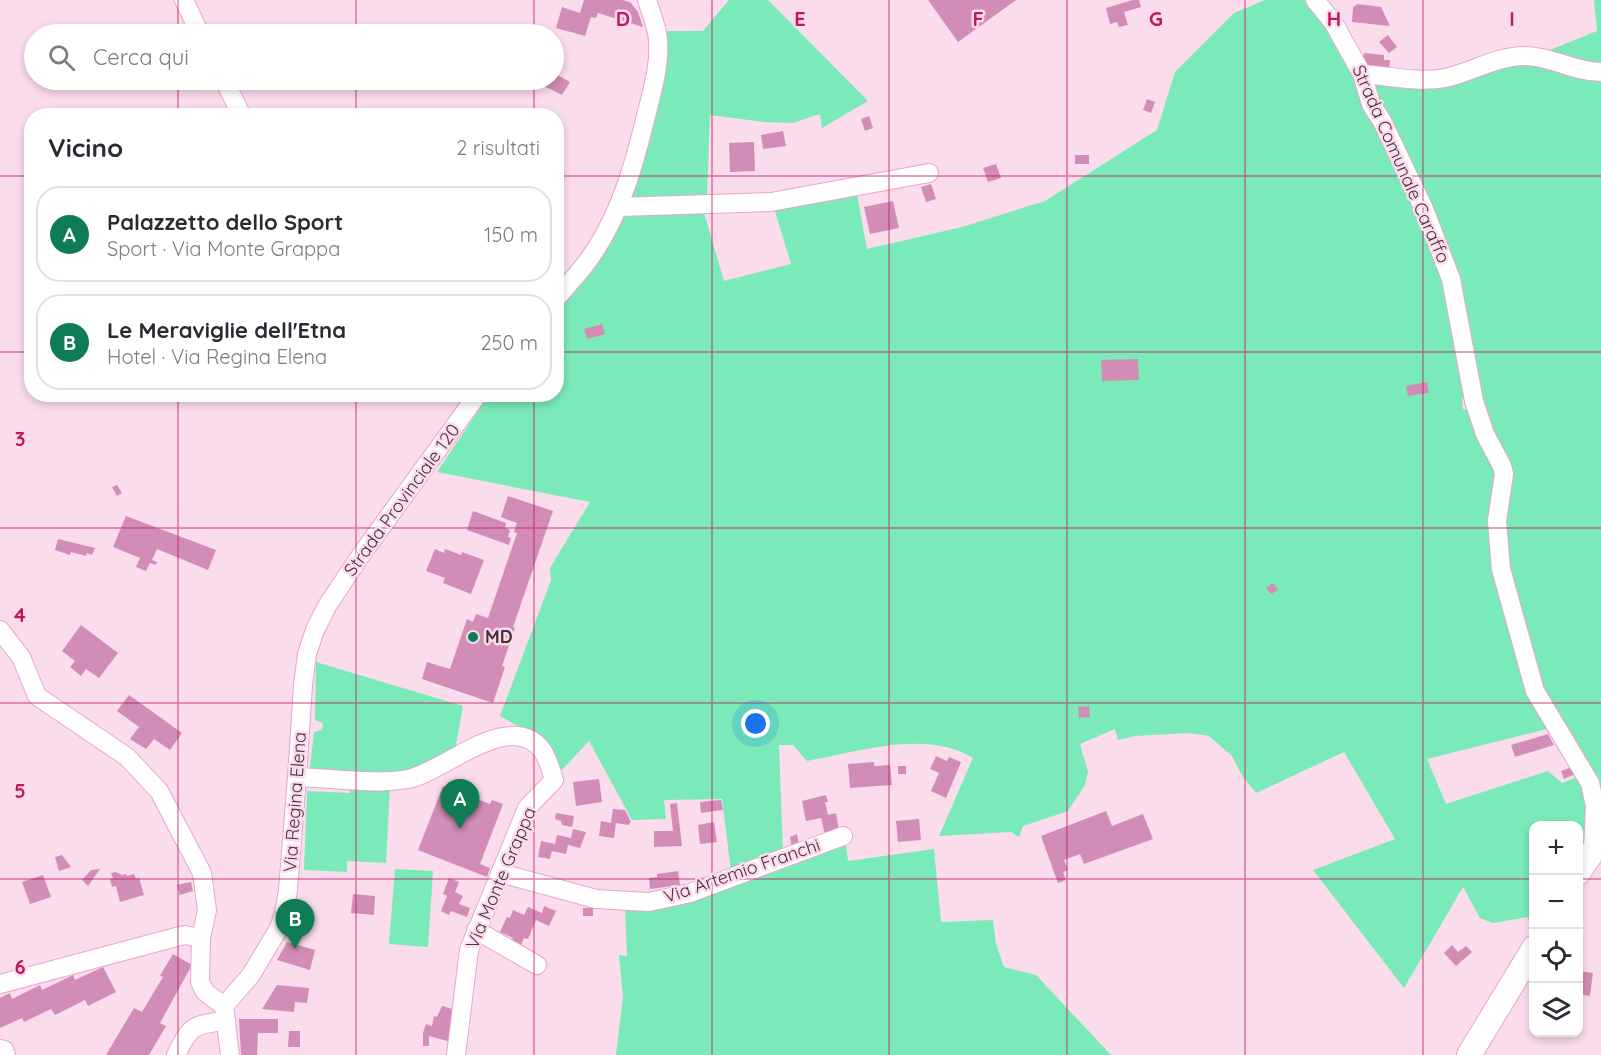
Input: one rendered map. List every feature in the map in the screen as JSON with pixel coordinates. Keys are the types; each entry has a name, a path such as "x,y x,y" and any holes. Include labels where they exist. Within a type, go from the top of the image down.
{"main road":[{"path":"1583,865 1597,844"},
{"path":"1469,1055 1529,955"}],"street":[{"path":"184,0 195,24"},
{"path":"564,289 593,254 619,207 638,148 656,74 658,38 647,0"},
{"name":"Strada Comunale Caraffo","path":"1315,0 1333,22 1362,74 1371,104 1382,121 1424,209 1451,279 1474,401 1485,434 1504,474 1497,521 1502,569 1535,691 1590,783 1595,806 1597,844"},
{"path":"1362,74 1417,79 1444,78 1512,56 1544,58 1586,72 1601,72"},
{"path":"229,90 238,108"},
{"path":"619,207 771,202 929,173"},
{"name":"Strada Provinciale 120","path":"327,606 361,555 472,402"},
{"name":"Via Regina Elena","path":"225,1014 251,975 279,928 284,915 307,654 315,630 327,606"},
{"path":"0,630 21,657 37,696 127,757 159,791 202,873 207,910 201,938 200,982 225,1014 230,1055"},
{"name":"Via Monte Grappa","path":"297,777 395,782 429,772 494,738 509,736 524,737 543,751 554,780 527,808 476,930 469,950 456,1055"},
{"name":"Via Artemio Franchi","path":"500,873 596,899 649,902 690,893 843,836"},
{"path":"476,930 537,965"},
{"path":"0,984 184,935 201,938"},
{"path":"176,1055 187,1033 193,1027 225,1014"},
{"path":"0,1049 4,1050 6,1055"}],"green space":[{"path":"729,0 768,0 868,101 822,128 820,114 792,123 710,115 707,198 629,202 659,96 667,31 703,31"},
{"path":"1265,0 1307,0 1339,40 1387,144 1445,282 1467,397 1462,399 1463,409 1472,410 1500,473 1493,518 1547,729 1427,759 1446,804 1548,771 1562,783 1580,776 1587,811 1583,836 1583,821 1529,821 1529,921 1527,917 1493,923 1480,918 1463,887 1404,988 1313,870 1395,839 1344,752 1256,793 1243,777 1232,756 1209,736 1188,733 1135,736 1118,740 1115,729 1080,744 1088,772 1085,785 1068,811 1023,826 1019,837 1011,832 939,836 973,758 954,749 934,745 891,745 807,761 793,745 779,745 783,852 731,871 722,799 664,800 666,819 632,820 589,741 562,770 534,735 500,716 551,580 550,568 590,502 437,472 484,402 564,402 564,302 608,247 625,212 703,209 724,281 791,264 774,208 857,194 867,249 962,227 1045,201 1157,130 1175,72 1234,13"},
{"path":"1594,0 1601,0 1601,65 1545,52 1597,31"},
{"path":"1524,62 1601,78 1601,808 1538,687 1508,573 1503,520 1459,285 1371,83"},
{"path":"316,662 463,706 455,750 405,776 313,772 310,767 314,732 322,730 323,723 315,720"},
{"path":"351,785 390,787 386,863 347,861 347,872 304,870 307,791 350,793"},
{"path":"846,843 848,861 934,849 941,922 993,920 996,944 1004,967 1036,975 1111,1055 616,1055 623,997 619,955 627,956 625,909"},
{"path":"395,869 433,871 428,947 389,944"}],"building":[{"path":"584,0 622,0 630,2 638,12 643,27 598,13 596,18 591,17 585,36 564,30 564,24 557,24 562,7 580,13"},
{"path":"928,0 1016,0 958,42"},
{"path":"1139,0 1141,7 1124,12 1128,25 1119,27 1117,22 1110,24 1106,8"},
{"path":"1358,4 1381,7 1390,26 1352,22 1353,7"},
{"path":"1388,35 1397,47 1389,53 1379,42"},
{"path":"1364,53 1384,55 1384,60 1390,60 1389,69 1366,67"},
{"path":"564,79 570,82 562,95 552,90 564,90"},
{"path":"1147,99 1155,102 1151,113 1143,110"},
{"path":"869,116 873,128 865,131 861,119"},
{"path":"783,131 786,146 763,149 761,135"},
{"path":"754,142 755,171 730,172 729,143"},
{"path":"1075,155 1089,155 1089,164 1075,164"},
{"path":"996,164 1001,178 988,182 983,168"},
{"path":"931,184 936,199 926,202 921,187"},
{"path":"893,201 899,228 870,234 864,207"},
{"path":"602,324 605,334 587,339 584,329"},
{"path":"1138,359 1139,380 1102,381 1101,360"},
{"path":"1427,382 1429,393 1408,396 1406,386"},
{"path":"117,485 122,493 117,496 112,487"},
{"path":"508,496 553,511 513,627 515,628 502,666 505,667 493,703 422,679 427,662 450,669 467,619 473,622 476,614 488,618 517,533 514,532 517,523 501,517"},
{"path":"473,511 506,523 505,528 510,530 509,545 467,530"},
{"path":"126,516 216,550 208,570 157,549 152,560 157,562 156,565 150,563 146,571 136,567 140,558 113,547"},
{"path":"58,539 95,548 92,555 87,553 86,556 71,552 70,555 55,550"},
{"path":"435,549 444,553 445,549 461,555 462,552 484,560 471,594 443,583 445,578 426,571"},
{"path":"1273,583 1278,590 1271,594 1266,588"},
{"path":"81,625 118,653 99,678 86,669 81,676 70,667 75,661 62,651"},
{"path":"129,695 182,733 170,750 154,739 146,749 130,739 139,727 117,711"},
{"path":"1089,706 1090,717 1079,718 1078,707"},
{"path":"1548,734 1554,745 1515,757 1511,745"},
{"path":"936,756 947,761 949,757 961,762 946,798 931,791 939,773 930,769"},
{"path":"874,762 874,766 890,765 892,785 850,788 848,764"},
{"path":"898,766 906,766 906,774 898,774"},
{"path":"1572,767 1575,774 1564,779 1561,771"},
{"path":"599,779 602,802 576,806 573,782"},
{"path":"443,786 490,804 492,800 503,804 480,864 490,868 487,877 418,850"},
{"path":"826,795 828,815 836,813 839,830 825,835 821,818 806,821 802,801"},
{"path":"721,800 723,810 701,813 700,802"},
{"path":"677,803 682,846 654,847 654,831 673,831 670,804"},
{"path":"613,809 625,810 631,822 628,825 616,823 614,838 599,836 601,821 611,823"},
{"path":"1106,811 1112,826 1143,814 1153,839 1084,864 1080,854 1064,860 1068,870 1063,872 1066,880 1058,883 1041,836"},
{"path":"556,813 574,816 572,827 562,825 561,821 555,819"},
{"path":"919,819 921,840 898,842 896,821"},
{"path":"714,822 717,842 700,844 698,825"},
{"path":"573,829 586,832 580,848 568,845 566,854 552,851 550,859 538,857 541,841 555,844 557,835 571,838"},
{"path":"797,834 799,846 792,849 790,837"},
{"path":"62,855 71,867 59,871 55,857"},
{"path":"100,869 88,886 82,880 91,870"},
{"path":"678,871 680,885 650,889 649,878 657,877 657,874"},
{"path":"116,872 127,876 134,874 136,879 139,878 144,895 120,902 116,886 112,887 110,879 113,878 111,873"},
{"path":"43,875 51,897 30,904 22,882"},
{"path":"449,878 459,882 455,892 463,896 459,904 470,908 467,917 451,911 449,915 441,911 447,896 443,894"},
{"path":"191,882 193,891 180,895 177,885"},
{"path":"353,894 375,896 374,915 351,913"},
{"path":"544,906 556,911 549,926 536,920 528,939 524,938 520,948 511,942 513,938 500,932 513,910 524,915 528,907 542,913"},
{"path":"583,908 593,908 593,916 583,916"},
{"path":"287,942 315,950 310,970 277,960"},
{"path":"1452,945 1458,952 1466,946 1472,952 1456,966 1444,953"},
{"path":"173,954 192,965 160,1023 166,1026 149,1055 106,1055 134,1008 142,1012 163,977 160,976"},
{"path":"103,967 116,992 88,1006 85,1000 55,1015 51,1009 24,1022 22,1018 0,1028 0,998 10,993 12,999 40,985 42,990 73,975 75,980"},
{"path":"1583,972 1593,973 1590,996 1583,995"},
{"path":"277,985 309,988 307,1003 295,1002 294,1012 262,1009"},
{"path":"442,1006 456,1010 451,1042 429,1036 429,1046 423,1046 426,1024 432,1026 434,1016 437,1017"},
{"path":"239,1019 278,1019 278,1033 258,1033 257,1055 241,1055"},
{"path":"289,1031 300,1031 300,1047 288,1047"}],"place":[{"name":"MD","path":"473,637"},
{"name":"Palazzetto dello Sport","path":"460,829"},
{"name":"Le Meraviglie dell'Etna","path":"295,949"}]}
